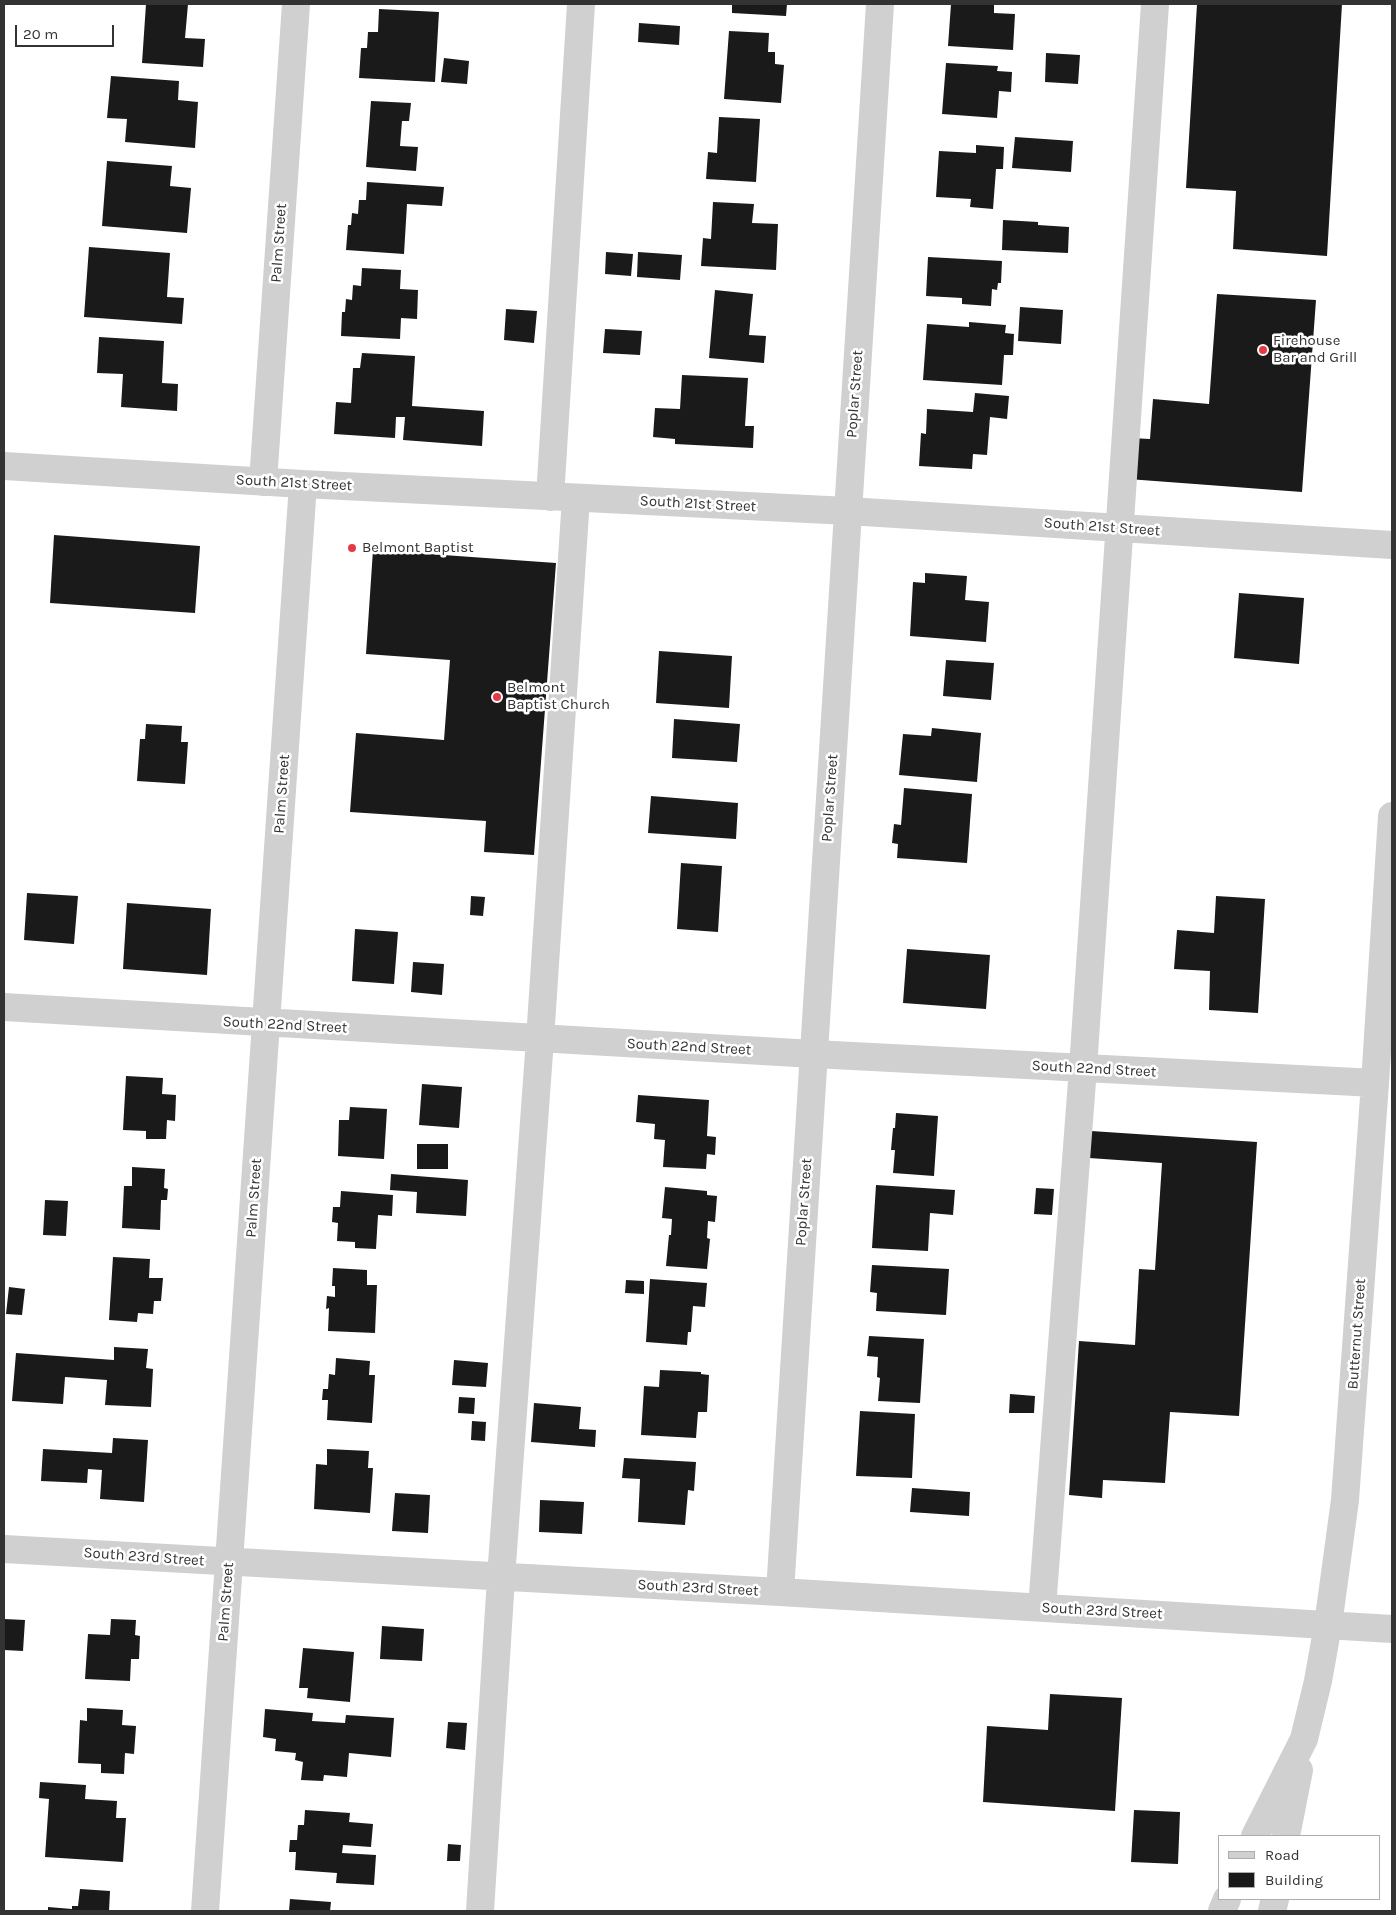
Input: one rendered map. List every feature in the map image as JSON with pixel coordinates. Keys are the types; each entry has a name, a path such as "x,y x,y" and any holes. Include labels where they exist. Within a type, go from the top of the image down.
{"street":[{"name":"Palm Street","path":"263,482 296,4"},
{"path":"480,1911 501,1578 540,1039 563,497 581,4"},
{"name":"Poplar Street","path":"780,1592 880,4"},
{"path":"1042,1608 1083,1068 1155,4"},
{"name":"South 21st Street","path":"4,466 263,482 848,511 1392,545"},
{"name":"Palm Street","path":"205,1911 303,484"},
{"name":"Butternut Street","path":"1256,1835 1304,1739 1318,1681 1328,1625 1345,1500 1376,1083 1392,816"},
{"name":"South 22nd Street","path":"4,1007 266,1024 1376,1083"},
{"name":"South 23rd Street","path":"4,1549 229,1563 780,1592 1392,1629"},
{"path":"1286,1835 1304,1739"}],"building":[{"path":"146,4 188,4 185,38 205,39 203,67 142,63"},
{"path":"732,4 787,4 786,16 732,13"},
{"path":"951,4 994,4 994,13 1015,14 1013,50 948,46"},
{"path":"1197,4 1342,4 1327,256 1233,249 1236,191 1186,188"},
{"path":"379,9 439,12 435,82 359,78 361,48 367,48 368,32 378,32"},
{"path":"639,23 680,26 679,45 638,42"},
{"path":"729,31 769,33 768,52 775,52 775,64 784,65 781,103 724,99"},
{"path":"1046,53 1080,55 1078,84 1045,82"},
{"path":"444,58 469,61 467,84 441,82"},
{"path":"946,63 998,66 997,71 1012,72 1011,92 999,91 997,118 942,114"},
{"path":"111,76 179,81 178,100 198,102 195,148 125,142 127,119 107,118"},
{"path":"371,101 411,103 409,121 402,121 400,146 418,147 416,171 366,167"},
{"path":"719,117 760,119 756,182 706,179 708,152 717,153"},
{"path":"1015,137 1073,141 1071,172 1012,168"},
{"path":"976,145 1004,147 1003,169 996,169 993,209 970,207 971,199 936,197 939,151 976,153"},
{"path":"107,161 172,166 170,186 191,188 187,233 102,226"},
{"path":"367,182 444,187 442,206 407,204 404,254 346,250 348,225 351,225 352,213 358,214 359,200 366,200"},
{"path":"713,202 754,204 752,223 778,224 776,270 701,266 703,238 711,239"},
{"path":"1003,220 1038,222 1038,225 1069,227 1068,253 1002,250"},
{"path":"89,247 170,253 167,297 184,298 182,324 84,317"},
{"path":"606,252 633,254 631,276 605,274"},
{"path":"638,252 682,255 680,280 637,277"},
{"path":"928,257 1002,261 1001,283 998,283 997,290 992,289 991,306 962,304 962,298 926,296"},
{"path":"362,268 401,270 400,289 418,290 417,319 401,318 400,339 341,336 342,312 345,312 346,299 352,300 353,285 361,286"},
{"path":"715,290 753,294 749,335 766,336 764,363 709,358"},
{"name":"Firehouse Bar and Grill","path":"1217,294 1316,300 1302,492 1128,479 1131,438 1150,439 1153,399 1209,404"},
{"path":"1020,307 1063,310 1061,344 1018,341"},
{"path":"506,309 537,311 534,343 504,340"},
{"path":"969,322 1006,325 1005,333 1014,334 1013,355 1004,355 1002,385 923,380 927,324 969,327"},
{"path":"605,329 642,331 640,355 603,353"},
{"path":"99,337 164,341 162,383 178,384 177,411 121,407 123,374 97,373"},
{"path":"362,353 415,356 412,406 484,411 482,446 403,440 405,417 396,417 395,438 334,434 336,402 351,403 353,368 360,368"},
{"path":"682,375 748,378 745,426 754,426 753,448 675,444 675,439 653,437 655,408 680,409"},
{"path":"975,393 1009,396 1007,419 990,417 987,455 973,454 972,469 919,466 921,433 926,434 927,409 973,412"},
{"path":"54,535 200,546 195,613 50,603"},
{"name":"Belmont Baptist Church","path":"373,550 556,563 534,855 484,852 486,821 350,812 356,733 444,740 450,660 366,654"},
{"path":"925,573 967,576 965,600 989,602 986,642 910,636 913,582 925,583"},
{"path":"1239,593 1304,598 1299,664 1234,658"},
{"path":"659,651 732,656 729,708 656,703"},
{"path":"946,660 994,663 991,700 943,696"},
{"path":"674,719 740,724 737,762 672,758"},
{"path":"146,724 182,726 181,742 188,742 185,784 137,781 140,739 145,739"},
{"path":"932,728 981,733 977,782 899,775 903,734 931,736"},
{"path":"904,788 972,794 967,863 897,858 898,844 892,843 894,824 901,825"},
{"path":"651,796 738,803 736,839 648,833"},
{"path":"681,863 722,866 718,932 677,929"},
{"path":"27,893 78,896 74,944 24,940"},
{"path":"471,896 485,897 483,916 470,915"},
{"path":"1216,896 1265,899 1258,1013 1209,1010 1210,971 1174,969 1177,930 1214,933"},
{"path":"127,903 211,909 207,975 123,969"},
{"path":"355,929 398,932 394,984 352,981"},
{"path":"907,949 990,955 986,1009 903,1003"},
{"path":"413,962 444,964 442,995 411,992"},
{"path":"126,1076 163,1078 162,1094 176,1095 175,1121 167,1120 166,1139 146,1139 146,1131 123,1130"},
{"path":"422,1084 462,1087 459,1128 419,1125"},
{"path":"638,1095 709,1100 707,1136 716,1137 715,1155 707,1154 706,1169 663,1167 665,1140 654,1139 655,1124 636,1122"},
{"path":"350,1107 387,1109 384,1159 338,1156 339,1120 349,1120"},
{"path":"896,1113 938,1116 934,1176 893,1173 895,1150 891,1150"},
{"path":"1091,1131 1257,1142 1239,1416 1170,1412 1165,1483 1103,1480 1102,1498 1069,1495 1079,1341 1135,1345 1139,1269 1155,1270 1162,1163 1089,1158"},
{"path":"417,1144 448,1144 448,1169 417,1169"},
{"path":"132,1167 165,1169 164,1188 168,1189 167,1200 161,1200 160,1230 122,1228 124,1186 132,1186"},
{"path":"391,1174 468,1180 466,1216 416,1213 417,1192 390,1190"},
{"path":"876,1185 955,1190 953,1215 930,1213 928,1251 872,1248"},
{"path":"665,1187 707,1191 707,1195 717,1196 715,1222 708,1221 707,1238 710,1239 707,1269 666,1266 672,1219 662,1218"},
{"path":"1036,1188 1054,1189 1052,1215 1034,1214"},
{"path":"341,1191 393,1195 392,1216 378,1215 376,1249 355,1248 355,1242 337,1241 338,1223 332,1222 333,1207 340,1207"},
{"path":"45,1200 68,1201 66,1236 43,1235"},
{"path":"113,1257 150,1259 149,1278 163,1278 161,1301 154,1301 153,1314 138,1313 137,1322 109,1320"},
{"path":"872,1265 949,1269 946,1315 876,1311 877,1293 870,1292"},
{"path":"333,1268 367,1270 367,1285 377,1285 375,1333 328,1331 329,1308 326,1309 327,1296 335,1297 335,1286 332,1286"},
{"path":"650,1279 707,1283 705,1307 693,1306 691,1332 688,1332 687,1345 646,1342"},
{"path":"626,1280 644,1281 644,1294 625,1293"},
{"path":"9,1287 25,1289 22,1315 6,1314"},
{"path":"869,1336 924,1339 920,1403 878,1401 880,1378 877,1377 878,1357 867,1356"},
{"path":"114,1347 148,1349 146,1368 153,1369 151,1407 105,1405 107,1380 65,1377 63,1404 12,1401 16,1353 114,1360"},
{"path":"336,1358 370,1361 369,1375 375,1375 372,1423 327,1420 328,1400 322,1400 323,1389 328,1389 329,1374 335,1375"},
{"path":"454,1360 488,1363 486,1387 452,1385"},
{"path":"660,1370 701,1372 701,1374 709,1375 707,1412 698,1412 696,1438 641,1435 644,1386 659,1387"},
{"path":"1010,1394 1035,1396 1034,1413 1009,1413"},
{"path":"459,1397 475,1398 474,1414 458,1413"},
{"path":"534,1403 581,1407 579,1429 596,1430 595,1447 531,1442"},
{"path":"860,1411 915,1414 912,1478 856,1476"},
{"path":"472,1421 486,1422 485,1441 471,1440"},
{"path":"113,1438 148,1440 144,1502 100,1499 102,1470 88,1469 87,1483 41,1481 43,1449 112,1453"},
{"path":"327,1449 369,1451 368,1468 373,1468 370,1513 314,1509 316,1464 327,1465"},
{"path":"624,1458 696,1462 694,1491 688,1490 685,1525 638,1522 640,1479 622,1478"},
{"path":"912,1488 970,1492 969,1516 910,1512"},
{"path":"395,1493 430,1495 428,1533 392,1531"},
{"path":"540,1500 584,1502 582,1534 539,1532"},
{"path":"4,1619 25,1620 23,1651 4,1650"},
{"path":"111,1619 136,1620 135,1635 140,1636 139,1659 131,1659 130,1681 85,1679 88,1634 110,1635"},
{"path":"382,1626 424,1629 422,1661 380,1659"},
{"path":"303,1648 354,1652 350,1702 307,1698 308,1688 299,1688"},
{"path":"1050,1694 1122,1698 1115,1811 983,1802 987,1726 1048,1730"},
{"path":"87,1708 123,1710 122,1725 136,1726 134,1754 125,1753 124,1774 101,1773 101,1764 78,1763 80,1720 87,1721"},
{"path":"265,1709 313,1713 312,1721 345,1723 346,1715 394,1718 391,1757 349,1753 347,1777 324,1775 323,1781 301,1780 303,1762 295,1760 296,1753 275,1751 276,1739 263,1737"},
{"path":"448,1722 467,1723 465,1750 446,1748"},
{"path":"40,1782 86,1785 85,1799 117,1801 116,1818 126,1818 123,1862 45,1857 49,1799 39,1798"},
{"path":"305,1810 350,1813 349,1822 373,1824 371,1847 343,1845 342,1853 376,1855 374,1885 336,1883 337,1873 295,1870 296,1852 289,1852 290,1840 297,1840 298,1825 304,1825"},
{"path":"1134,1810 1180,1812 1178,1864 1131,1862"},
{"path":"448,1844 461,1845 460,1861 447,1861"},
{"path":"80,1889 110,1891 109,1911 48,1911 48,1907 72,1909 72,1906 78,1906"},
{"path":"290,1899 331,1902 330,1911 289,1911"}],"place":[{"name":"Firehouse Bar and Grill","path":"1263,350"},
{"name":"Belmont Baptist","path":"352,548"},
{"name":"Belmont Baptist Church","path":"497,697"}]}
